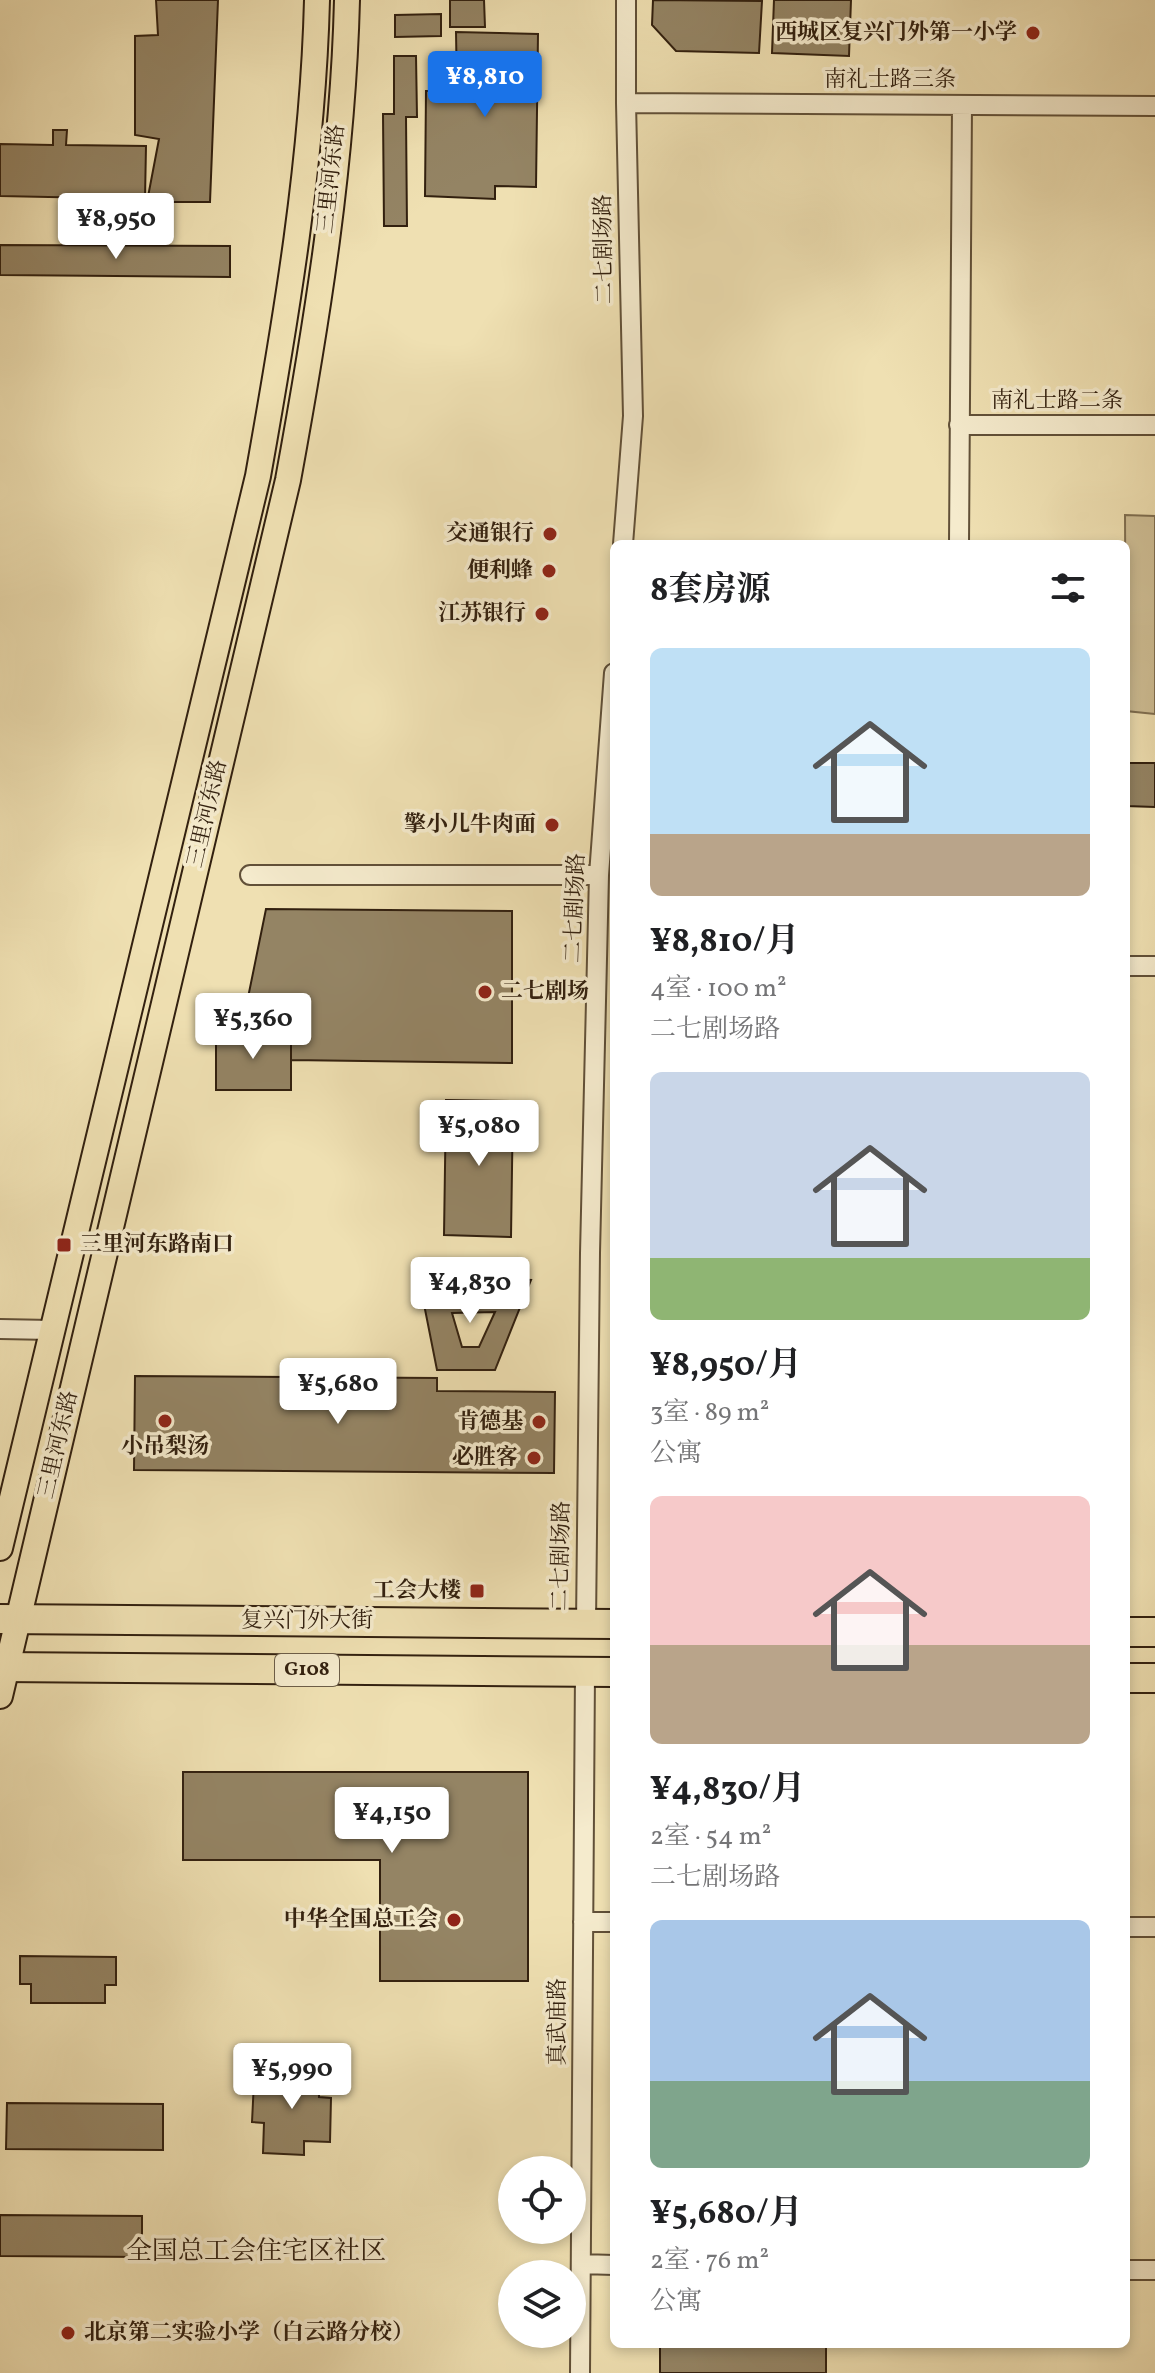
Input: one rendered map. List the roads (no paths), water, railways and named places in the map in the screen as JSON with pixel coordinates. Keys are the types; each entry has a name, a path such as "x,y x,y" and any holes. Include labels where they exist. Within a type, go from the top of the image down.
{"highway":[{"name":"复兴门外大街","path":"9,1619 610,1624"},
{"path":"1130,1632 1155,1632"},
{"name":"G108","path":"4,1667 610,1672"},
{"path":"1130,1678 1155,1678"}],"main road":[{"name":"三里河东路","path":"0,1548 258,476 282,336 305,159 317,0"},
{"name":"三里河东路","path":"0,1696 9,1619 288,480 313,337 333,180 347,0"}],"street":[{"name":"二七剧场路","path":"623,540 633,416 626,0"},
{"name":"南礼士路三条","path":"626,103 1155,106"},
{"path":"959,540 962,105"},
{"name":"南礼士路二条","path":"959,425 1155,425"},
{"name":"二七剧场路","path":"586,1624 590,1253 606,968 599,875 610,727"},
{"path":"250,875 599,875"},
{"path":"1130,966 1155,966"},
{"path":"0,1329 51,1330"},
{"name":"真武庙路","path":"581,2260 585,1672"},
{"path":"583,1922 610,1922"},
{"path":"1130,1927 1155,1927"},
{"path":"586,2264 610,2265"},
{"path":"1130,2270 1155,2270"},
{"name":"真武庙路","path":"580,2348 580,2373"}],"place":[{"name":"西城区复兴门外第一小学","path":"1033,33"},
{"name":"交通银行","path":"550,534"},
{"name":"便利蜂","path":"549,571"},
{"name":"江苏银行","path":"542,614"},
{"name":"擎小儿牛肉面","path":"552,825"},
{"name":"二七剧场","path":"485,992"},
{"name":"三里河东路南口","path":"64,1245"},
{"name":"小吊梨汤","path":"165,1421"},
{"name":"肯德基","path":"539,1422"},
{"name":"必胜客","path":"534,1458"},
{"name":"工会大楼","path":"477,1591"},
{"name":"中华全国总工会","path":"454,1920"},
{"name":"北京第二实验小学（白云路分校）","path":"68,2333"}],"district":[{"name":"全国总工会住宅区社区","path":"256,2252"}]}
